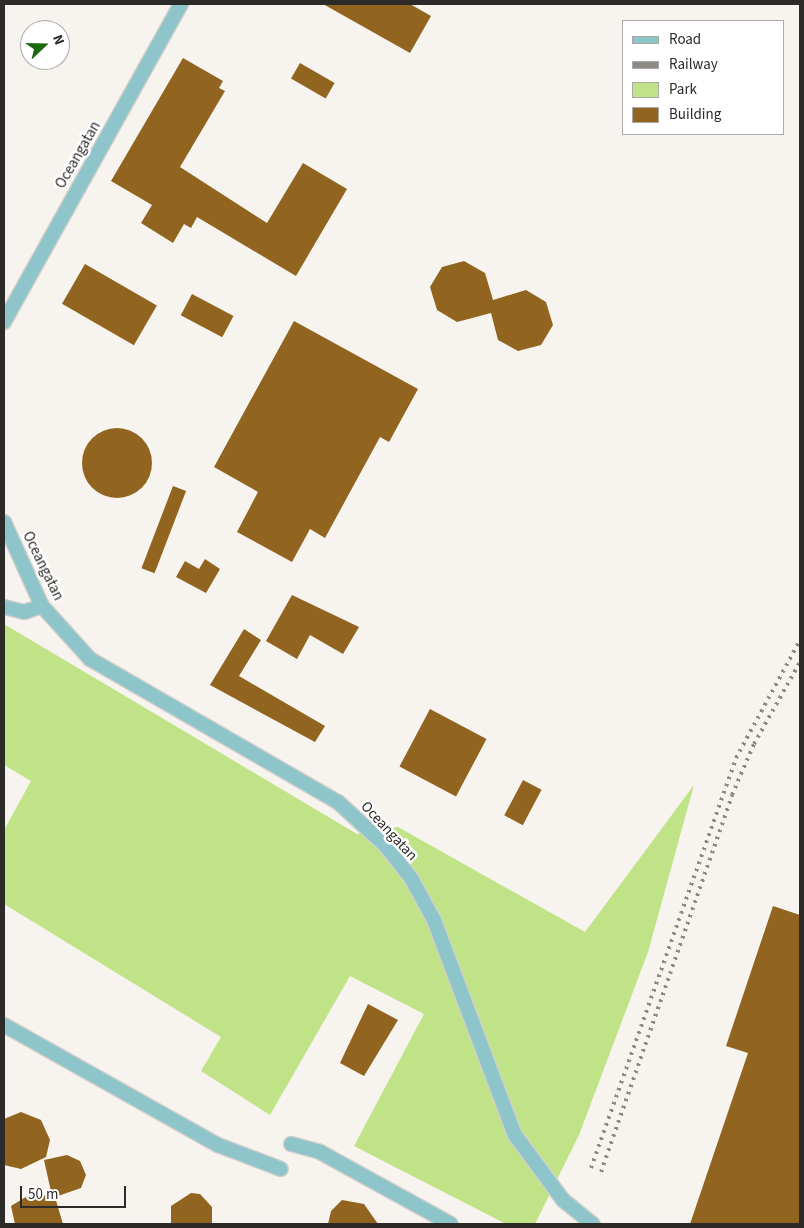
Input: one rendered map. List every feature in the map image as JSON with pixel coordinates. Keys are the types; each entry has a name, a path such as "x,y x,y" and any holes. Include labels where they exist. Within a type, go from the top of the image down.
{"street":[{"name":"Oceangatan","path":"4,322 181,4"},
{"name":"Oceangatan","path":"4,522 42,606 90,660 338,802 385,845 411,878 434,920 516,1135 563,1200 593,1224"},
{"path":"4,608 24,612 42,606"},
{"path":"4,1025 218,1145 281,1169"},
{"path":"291,1144 320,1152 451,1224"}],"green space":[{"path":"4,624 357,834 398,827 585,932 694,785 648,952 579,1135 535,1224 506,1224 354,1146 424,1014 350,976 270,1115 201,1071 221,1037 4,904 4,830 31,781 4,765"}],"building":[{"path":"323,4 410,4 431,16 410,53"},
{"path":"183,58 223,81 219,88 225,91 180,167 267,223 303,163 347,189 296,276 197,217 191,228 184,224 173,243 141,223 152,205 111,181"},
{"path":"300,63 335,83 326,99 291,79"},
{"path":"464,261 485,273 493,300 526,290 546,302 553,325 541,345 518,351 498,340 491,313 457,322 437,310 430,287 442,267"},
{"path":"85,264 157,306 134,345 62,304"},
{"path":"192,294 233,316 222,337 181,315"},
{"path":"294,321 418,389 389,442 380,437 325,538 310,529 292,562 237,532 258,492 214,467"},
{"path":"124,428 137,434 146,443 150,449 152,463 150,477 142,488 131,496 110,498 103,496 92,488 84,477 82,456 84,449 92,438 103,430"},
{"path":"173,486 186,491 155,573 141,568"},
{"path":"205,559 220,569 206,593 176,577 185,561 199,569"},
{"path":"292,595 359,627 343,654 310,635 297,659 266,641"},
{"path":"244,629 261,640 239,676 325,726 315,742 210,685"},
{"path":"430,709 487,739 456,796 399,766"},
{"path":"523,780 542,790 523,825 504,815"},
{"path":"773,906 800,915 800,1224 690,1224 748,1053 726,1046"},
{"path":"368,1004 398,1020 364,1076 340,1063"},
{"path":"21,1112 41,1120 50,1140 46,1157 21,1169 4,1165 4,1119"},
{"path":"67,1155 80,1161 86,1175 81,1188 55,1197 63,1224 15,1224 11,1206 29,1195 52,1196 44,1160"},
{"path":"191,1193 200,1194 212,1207 212,1224 171,1224 171,1206"},
{"path":"342,1200 364,1204 378,1224 328,1224 331,1211"}],"railway":[{"path":"591,1168 736,758 800,640"},
{"path":"601,1172 732,795 754,744 800,662"}]}
